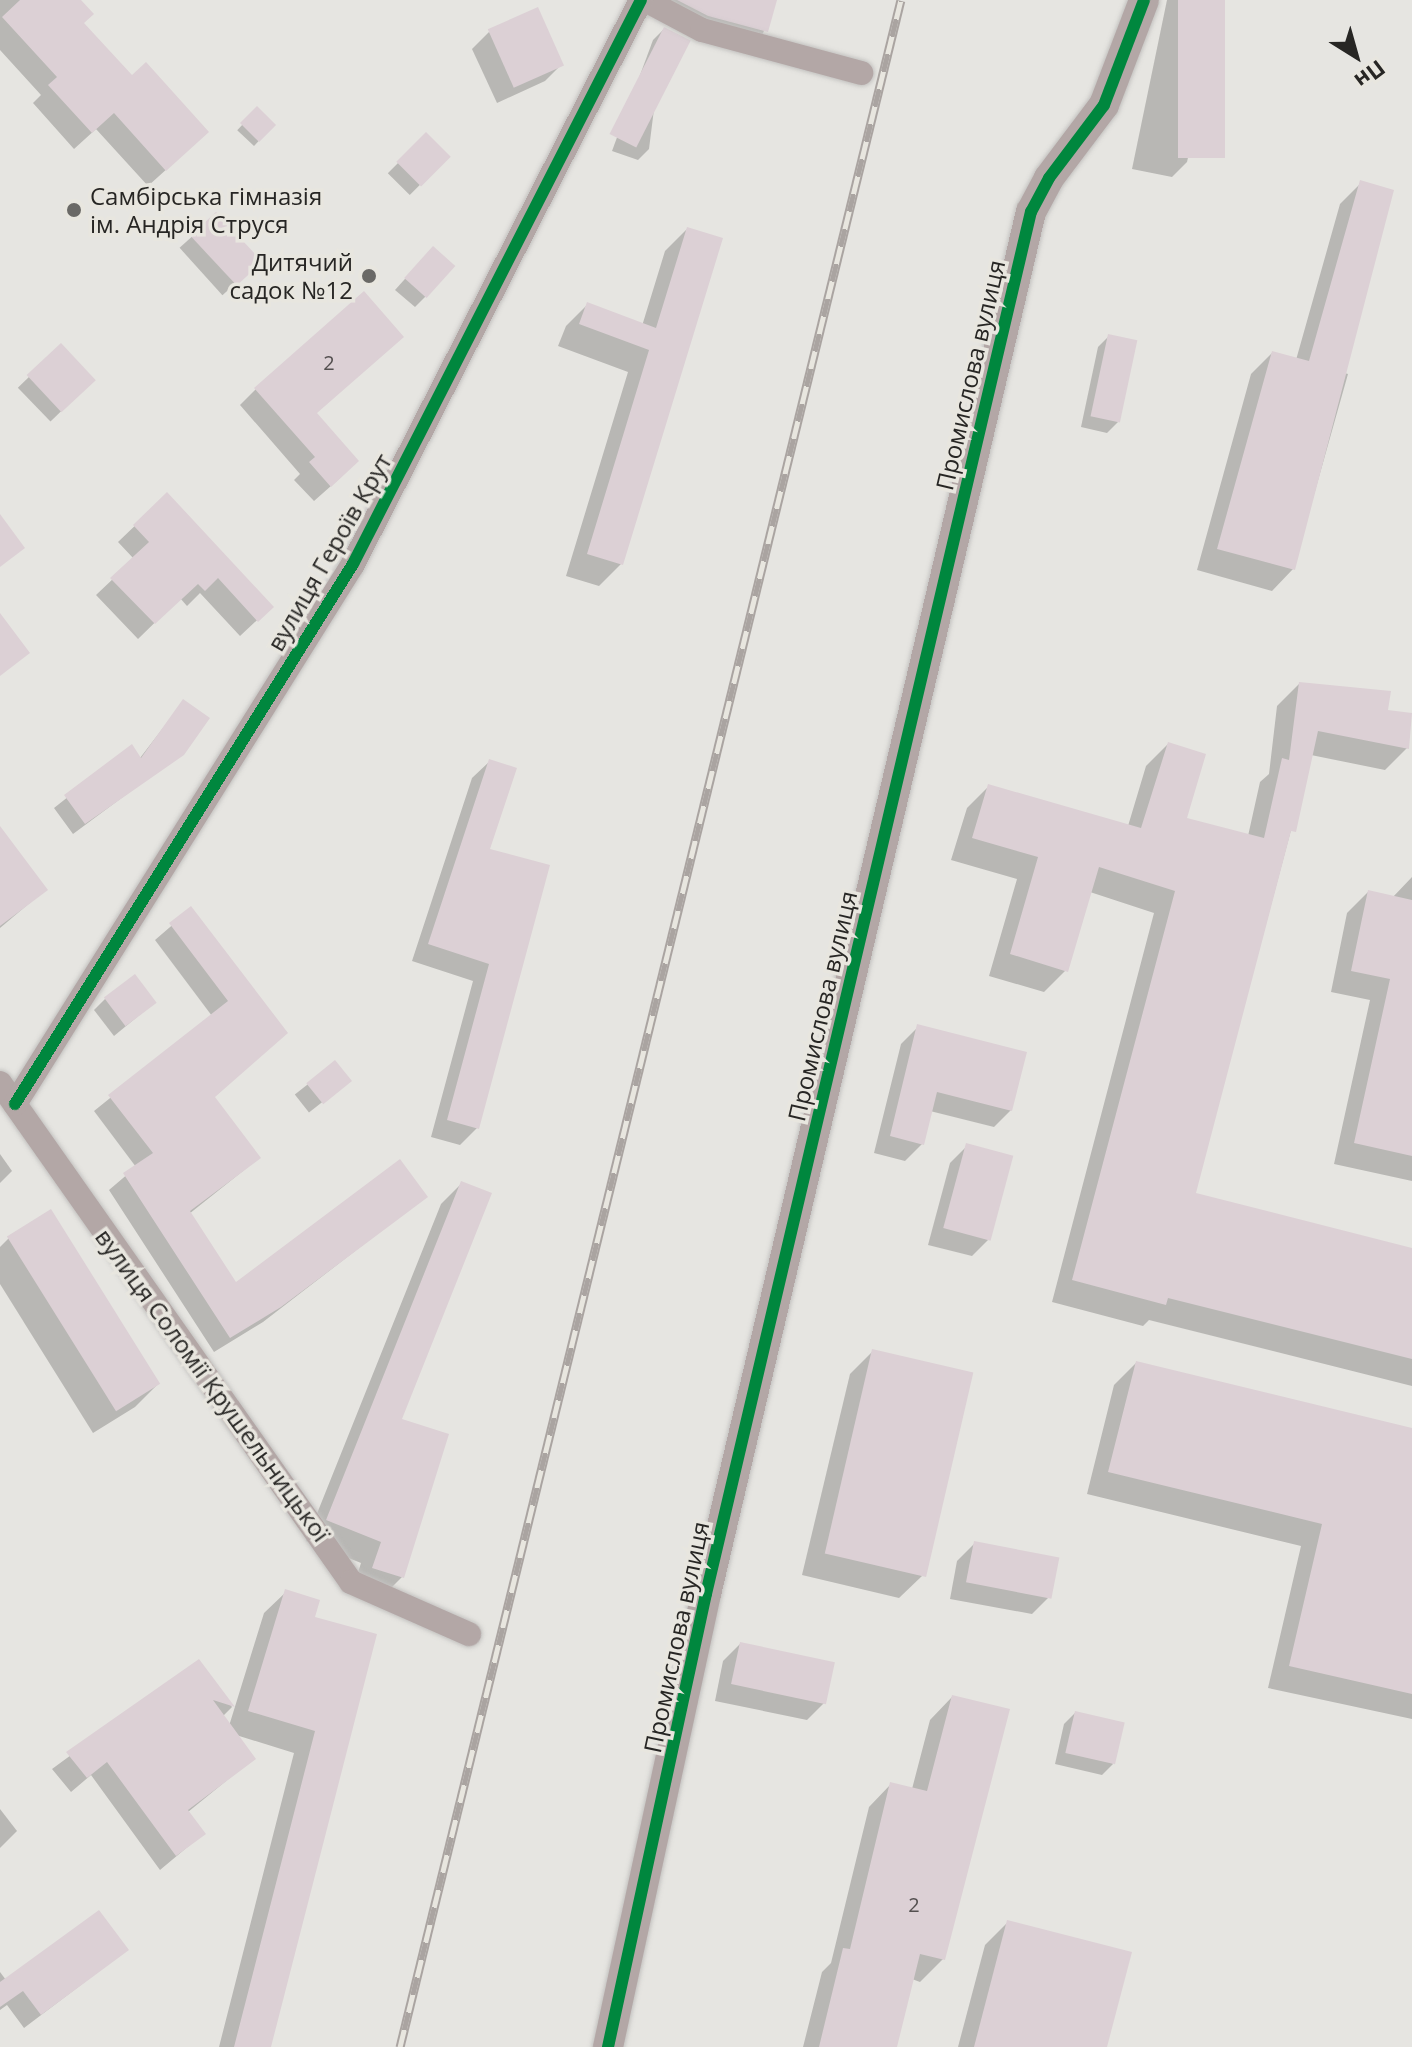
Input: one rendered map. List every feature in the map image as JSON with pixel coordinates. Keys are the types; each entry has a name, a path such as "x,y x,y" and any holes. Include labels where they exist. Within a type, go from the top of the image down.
{"street":[{"path":"643,0 702,30 861,73"},
{"name":"вулиця Героїв Крут","path":"15,1104 346,575 643,0"},
{"name":"Промислова вулиця","path":"608,2047 706,1594 1031,212 1049,178 1104,105 1144,0"},
{"name":"вулиця Соломії Крушельницької","path":"0,1083 351,1582 469,1634"}],"building":[{"path":"20,0 81,0 94,14 84,23 132,75 146,62 209,132 166,171 114,113 92,133 48,85 57,77 2,17"},
{"path":"677,0 777,0 768,32 708,16"},
{"path":"1178,0 1225,0 1225,158 1178,158"},
{"path":"538,7 564,65 514,88 488,29"},
{"path":"664,27 691,41 636,148 610,134"},
{"path":"257,106 276,125 259,142 240,123"},
{"path":"426,132 451,157 421,186 396,162"},
{"path":"1360,180 1394,190 1295,570 1217,549 1272,351 1309,361"},
{"path":"216,212 262,262 237,286 190,236"},
{"path":"687,227 723,238 623,565 587,554 649,350 579,324 587,302 656,328"},
{"path":"433,246 455,266 427,298 404,278"},
{"path":"364,291 404,337 317,413 359,461 331,487 309,462 315,457 254,388"},
{"path":"1108,334 1137,340 1120,422 1091,416"},
{"path":"61,343 96,380 61,412 27,375"},
{"path":"167,492 274,607 258,622 218,578 205,591 198,584 155,624 110,578 149,542 133,525"},
{"path":"0,514 25,548 0,567"},
{"path":"0,613 30,653 0,676"},
{"path":"1299,682 1391,691 1388,710 1412,713 1409,749 1318,731 1296,832 1291,831 1196,1193 1412,1248 1412,1359 1168,1298 1166,1305 1072,1280 1175,891 1099,867 1068,972 1010,954 1038,857 972,838 988,784 1141,828 1168,742 1206,754 1187,818 1264,838 1282,758 1289,760"},
{"path":"183,699 210,718 184,755 85,824 64,795 132,744 141,758"},
{"path":"489,759 517,768 490,849 550,865 479,1129 447,1120 489,964 428,944"},
{"path":"0,826 48,890 0,926"},
{"path":"1368,890 1412,900 1412,1156 1354,1143 1390,979 1351,971"},
{"path":"191,906 288,1033 215,1097 261,1158 190,1211 236,1282 400,1159 428,1197 281,1307 230,1338 123,1173 153,1153 108,1095 228,1001 169,923"},
{"path":"135,974 157,1003 126,1026 104,997"},
{"path":"917,1024 1027,1052 1012,1111 937,1092 924,1145 890,1136"},
{"path":"335,1060 352,1081 323,1104 306,1083"},
{"path":"966,1143 1013,1156 991,1241 943,1228"},
{"path":"461,1181 492,1193 402,1419 449,1434 404,1578 372,1568 381,1542 326,1520"},
{"path":"51,1209 160,1384 116,1411 7,1237"},
{"path":"872,1349 973,1372 926,1577 825,1554"},
{"path":"1136,1361 1412,1428 1412,1694 1289,1666 1322,1524 1108,1472"},
{"path":"974,1541 1059,1558 1051,1599 966,1582"},
{"path":"285,1589 320,1600 315,1617 377,1634 271,2047 234,2047 315,1731 248,1711"},
{"path":"740,1642 835,1662 826,1704 731,1684"},
{"path":"199,1659 235,1707 213,1700 256,1759 188,1810 206,1834 176,1856 107,1762 87,1778 66,1752"},
{"path":"952,1695 1010,1709 945,1960 920,1954 897,2047 819,2047 843,1948 850,1949 890,1782 927,1791"},
{"path":"1075,1711 1125,1722 1115,1764 1065,1753"},
{"path":"99,1910 129,1950 41,2015 23,1991 0,2007 0,1982"},
{"path":"1007,1920 1132,1952 1107,2047 974,2047"}],"railway":[{"path":"400,2047 901,0"}],"cycle path":[{"path":"15,1104 353,564 641,0"},
{"path":"608,2047 706,1594 1031,212 1049,178 1104,105 1144,0"}],"place":[{"name":"Самбірська гімназія ім. Андрія Струся","path":"74,210"},
{"name":"Дитячий садок №12","path":"369,276"}]}
